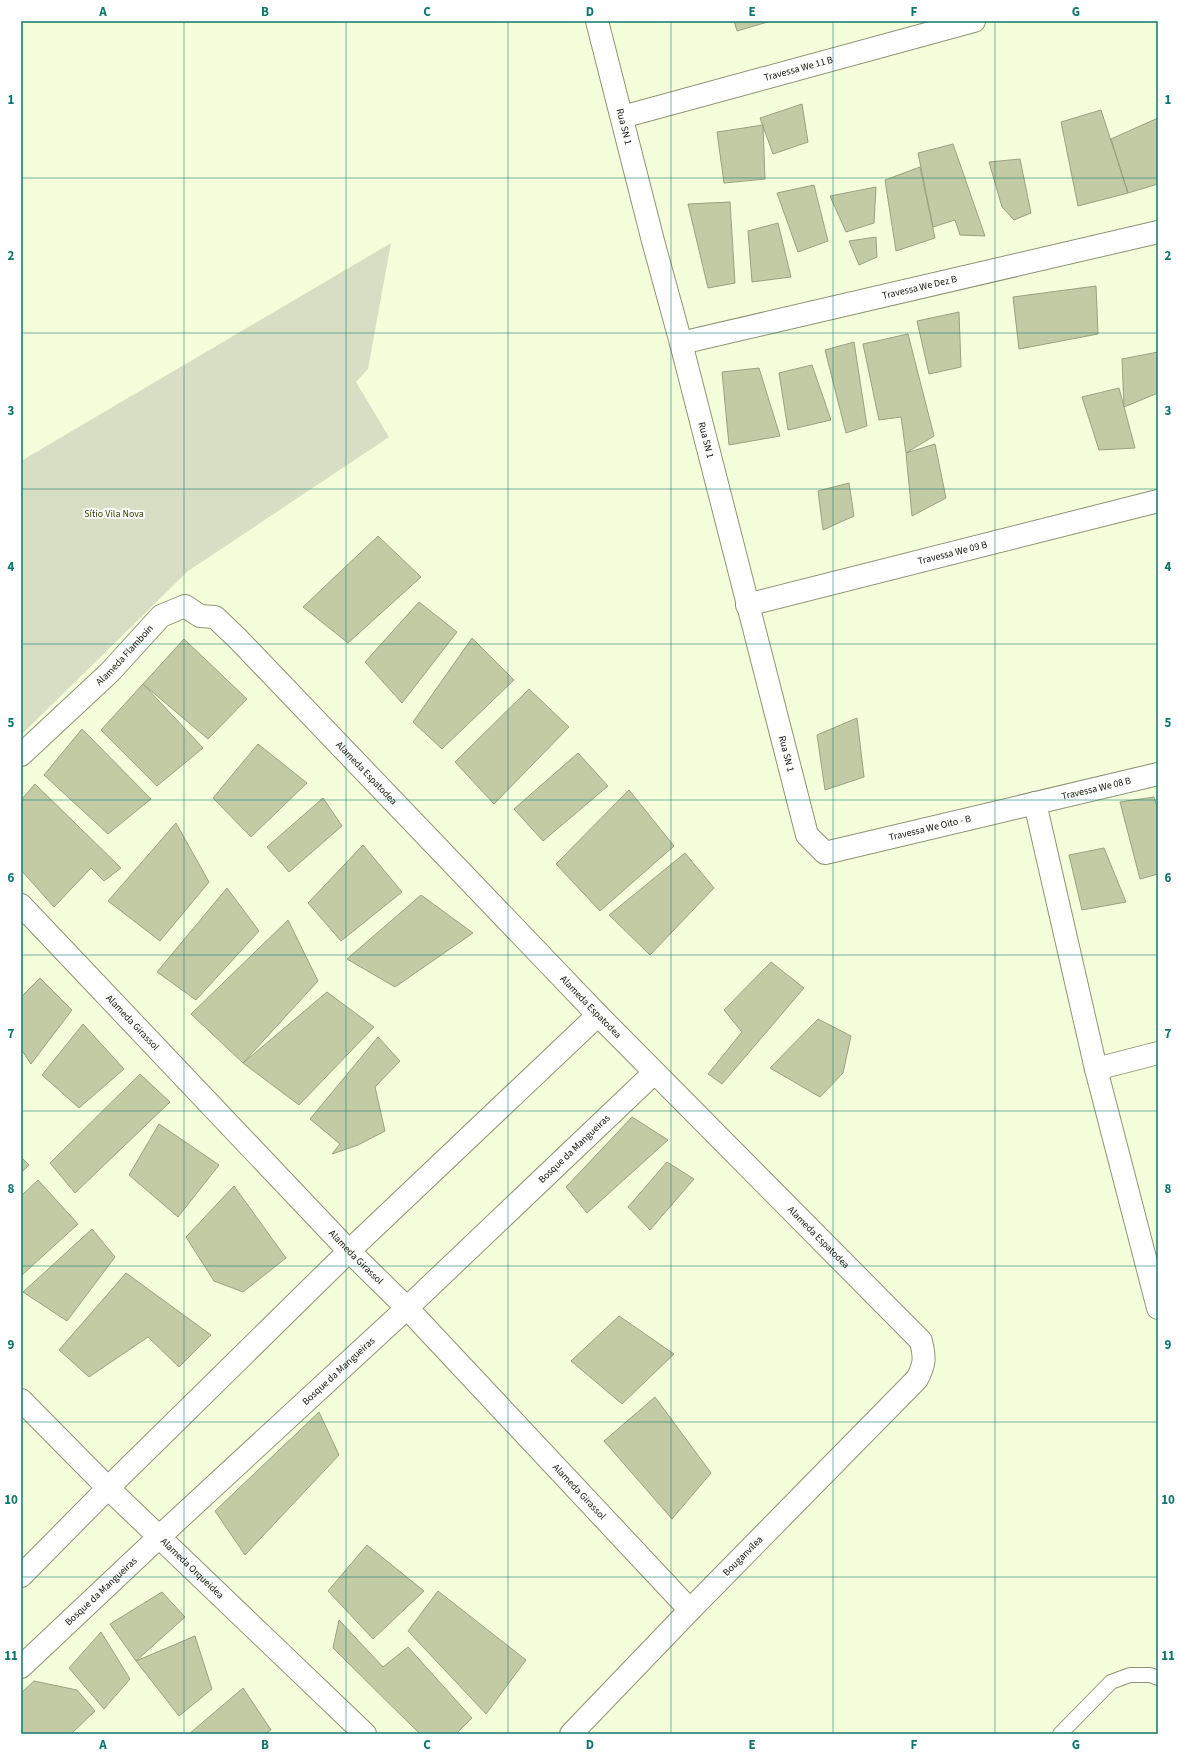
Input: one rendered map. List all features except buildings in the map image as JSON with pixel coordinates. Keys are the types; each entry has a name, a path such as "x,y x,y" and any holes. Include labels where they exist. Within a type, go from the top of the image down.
{"street":[{"name":"Rua SN 1","path":"598,21 653,241 681,342 807,835 825,853"},
{"name":"Travessa We 11 B","path":"622,117 974,21"},
{"name":"Travessa We Dez B","path":"681,342 1158,232"},
{"name":"Travessa We 09 B","path":"748,605 1158,500"},
{"name":"Alameda Flamboin","path":"21,754 110,672 160,616 185,606 200,616 215,617 238,639"},
{"name":"Alameda Espatodea","path":"238,639 654,1073 920,1341 924,1354 923,1368 917,1380"},
{"name":"Travessa We 08 B","path":"1035,803 1158,774"},
{"name":"Travessa We Oito - B","path":"825,853 1035,803"},
{"path":"1035,803 1096,1069 1157,1303"},
{"name":"Alameda Girassol","path":"21,905 349,1251 407,1308 690,1610"},
{"path":"21,1576 108,1488 349,1251 598,1015"},
{"path":"1096,1069 1158,1053"},
{"name":"Bosque da Mangueiras","path":"21,1667 159,1537 407,1308 654,1073"},
{"name":"Bouganvilea","path":"571,1734 690,1610 917,1380"},
{"name":"Alameda Orqueidea","path":"21,1400 108,1488 365,1734"}],"lane":[{"path":"1060,1734 1111,1682 1130,1675 1150,1675 1158,1678"}],"green space":[{"name":"Sítio Vila Nova","path":"391,243 368,369 356,382 389,437 188,571 21,735 21,461"}]}
